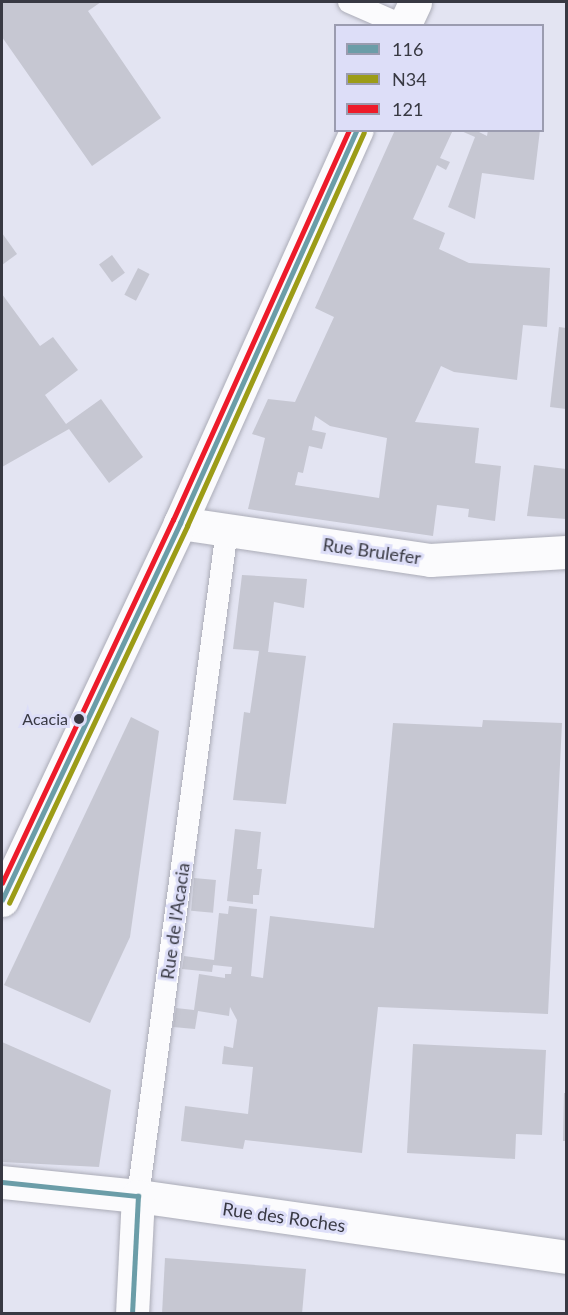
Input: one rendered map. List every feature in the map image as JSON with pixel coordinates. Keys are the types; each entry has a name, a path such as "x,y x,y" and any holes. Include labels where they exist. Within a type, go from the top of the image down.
{"street":[{"path":"405,24 415,2"},
{"path":"2,900 180,523 356,132"},
{"name":"Rue Brulefer","path":"180,523 430,560 567,552"},
{"name":"Rue des Roches","path":"2,1182 138,1196 567,1257"},
{"name":"Rue de l'Acacia","path":"132,1314 138,1196"}],"lane":[{"path":"349,2 399,24"},
{"name":"Rue de l'Acacia","path":"138,1196 228,530"}],"building":[{"path":"2,2 101,2 88,11 161,118 92,166 2,37"},
{"path":"394,132 452,132 440,158 450,162 446,170 437,165 413,219 445,233 439,249 469,263 550,268 547,327 523,325 517,380 454,372 441,366 415,422 479,428 475,463 501,466 495,521 468,517 469,509 437,505 433,536 248,509 265,438 252,434 268,399 295,402 334,317 315,308","holes":["315,416 330,426 387,438 379,498 295,485 298,472 303,473 309,446 322,449 326,433 312,430"]},
{"path":"464,132 479,132 487,136 488,132 540,132 534,180 482,173 475,219 448,207 475,137"},
{"path":"2,233 17,254 2,265"},
{"path":"112,255 125,273 112,282 99,264"},
{"path":"138,268 150,274 136,301 124,295"},
{"path":"2,294 40,346 53,337 78,370 45,395 66,424 101,399 143,457 109,483 69,429 2,467"},
{"path":"559,327 566,328 566,409 550,407"},
{"path":"534,465 566,469 566,519 527,516"},
{"path":"242,575 307,579 304,608 274,602 268,652 306,656 286,804 233,800 244,712 250,713 259,651 233,649"},
{"path":"131,717 159,731 130,937 90,1023 4,985"},
{"path":"483,720 562,723 548,1014 378,1007 362,1153 245,1140 243,1149 181,1141 185,1106 248,1114 253,1067 222,1064 224,1046 233,1048 237,1020 230,1007 229,1016 198,1011 195,1029 173,1027 176,1008 194,1010 199,974 225,978 225,974 231,974 232,967 213,965 212,972 182,969 184,956 214,960 219,913 228,914 229,906 257,909 251,976 263,978 270,916 374,928 393,723 482,727"},
{"path":"235,829 261,832 257,869 262,869 259,895 253,895 253,904 227,901"},
{"path":"194,878 216,880 213,913 191,911"},
{"path":"2,1042 111,1090 99,1167 2,1162"},
{"path":"413,1044 546,1050 542,1135 516,1134 515,1159 407,1153"},
{"path":"564,1093 566,1093 566,1141 563,1141"},
{"path":"165,1258 306,1269 302,1314 162,1314"}],"transit line":[{"name":"121","path":"2,883 173,520 348,132"},
{"name":"116","path":"2,900 180,523 356,132"},
{"name":"N34","path":"9,903 187,526 364,133"},
{"name":"116","path":"2,1182 138,1196"},
{"name":"116","path":"132,1314 138,1196"}],"place":[{"name":"Acacia","path":"79,719"}]}
